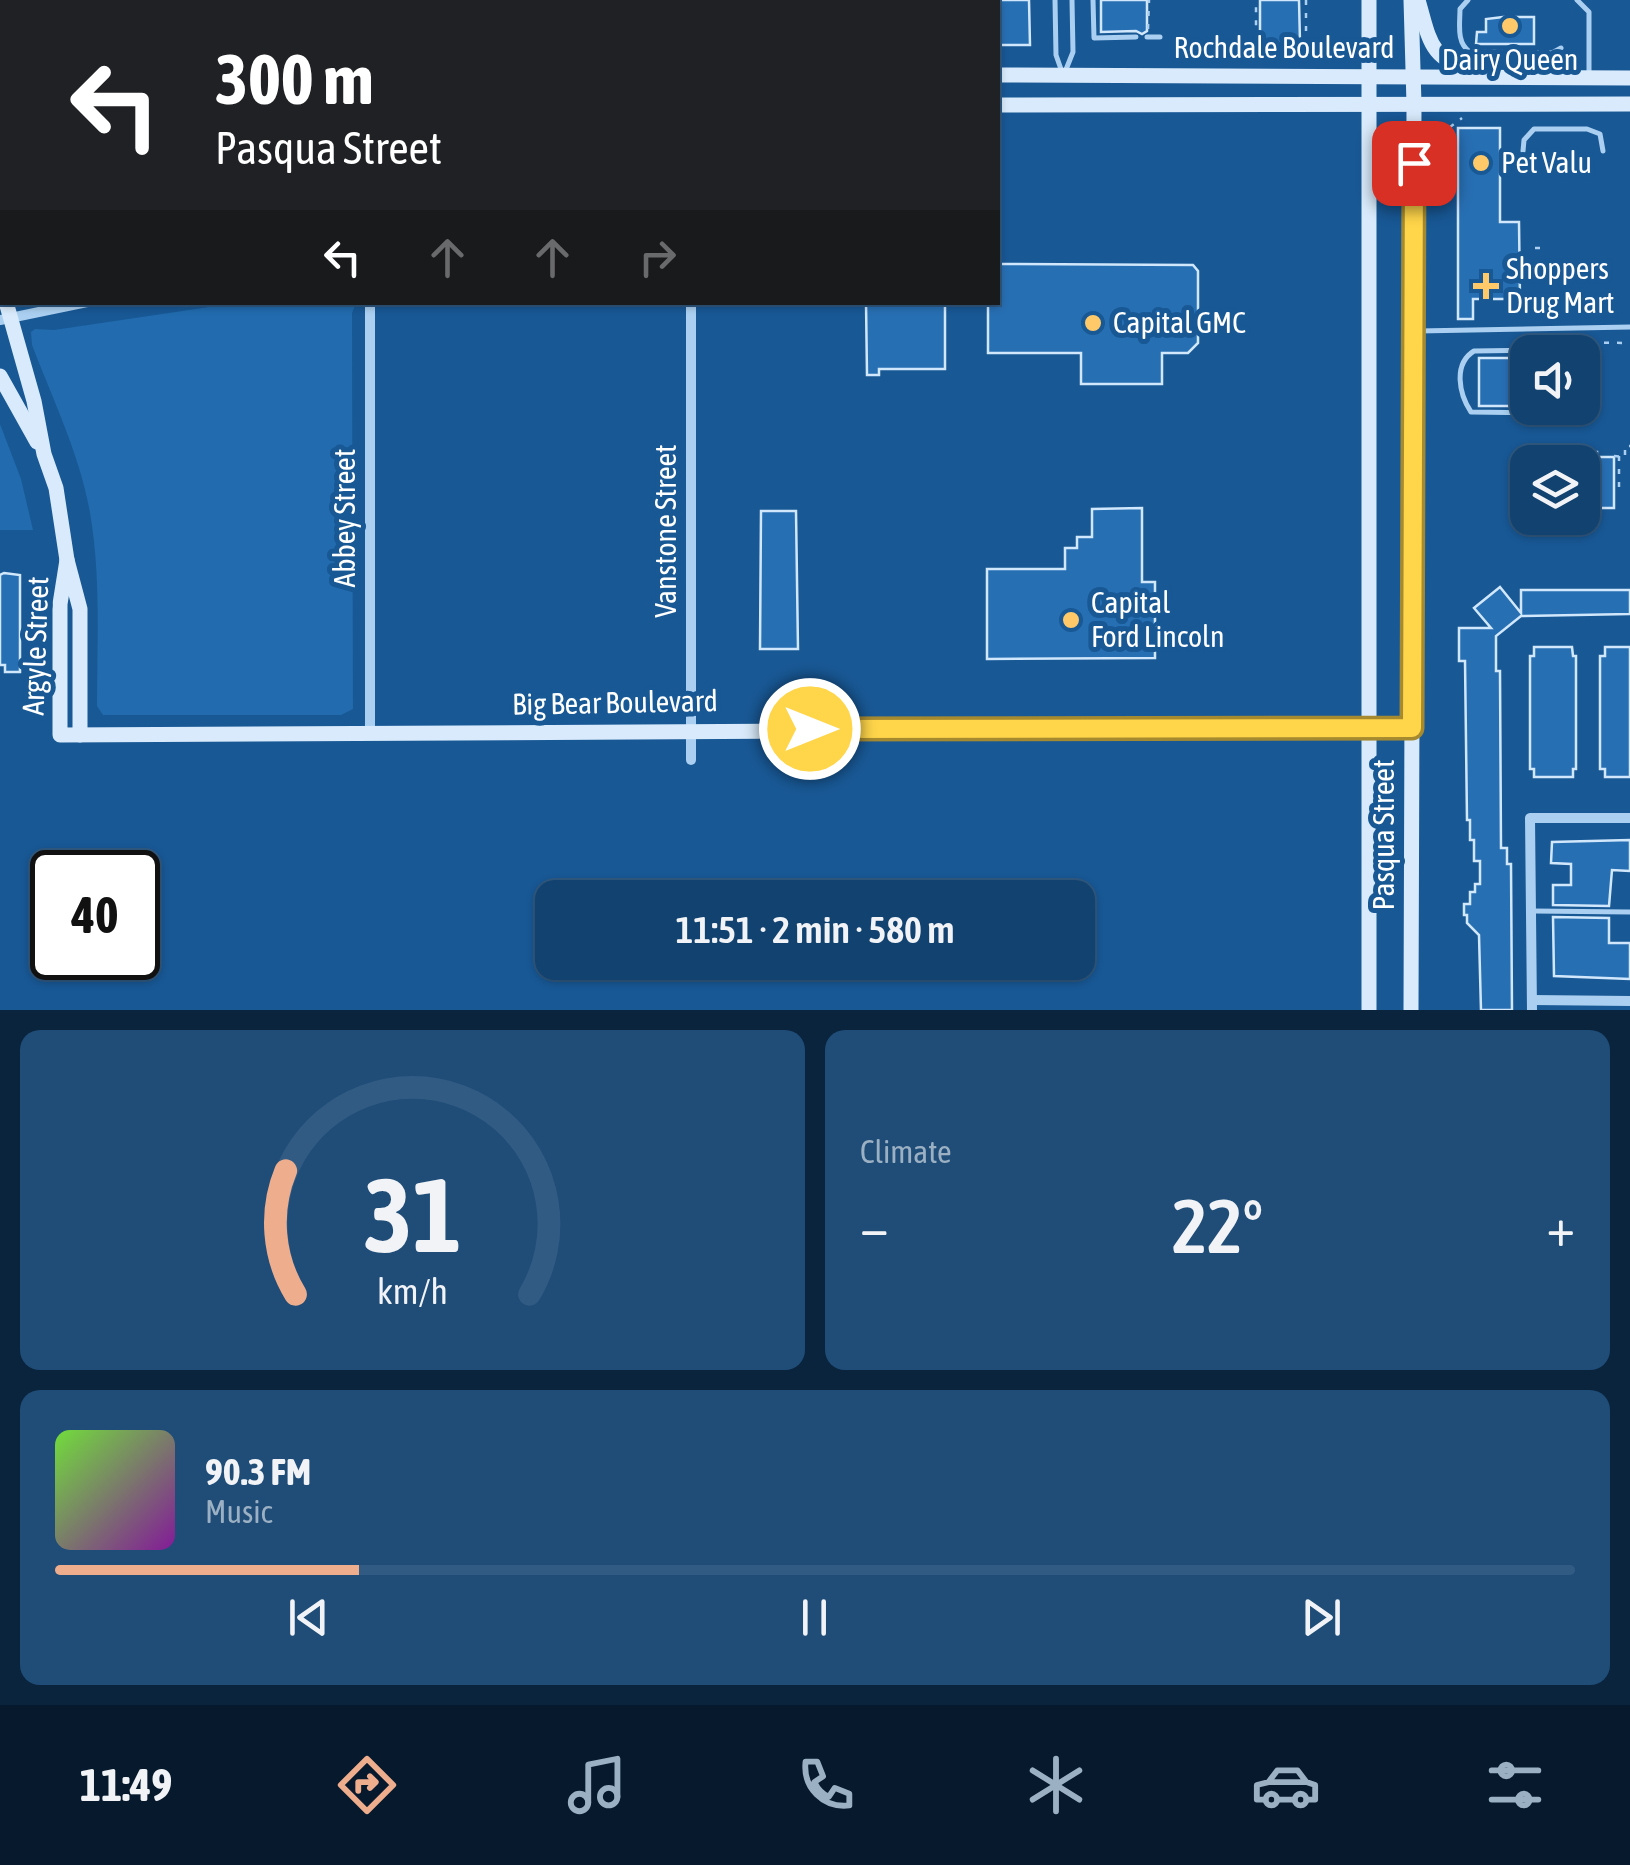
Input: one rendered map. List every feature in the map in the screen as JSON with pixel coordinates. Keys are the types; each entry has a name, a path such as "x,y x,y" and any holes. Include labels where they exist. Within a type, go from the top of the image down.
{"street":[{"name":"Pasqua Street","path":"1369,0 1369,1010"},
{"name":"Pasqua Street","path":"1411,1010 1415,0"},
{"path":"1415,0 1438,56 1448,63 1498,78"},
{"name":"Rochdale Boulevard","path":"1000,75 1630,78"},
{"name":"Rochdale Boulevard","path":"1000,104 1630,104"},
{"path":"5,313 65,305"},
{"name":"Abbey Street","path":"370,305 370,734"},
{"name":"Vanstone Street","path":"691,305 691,760"},
{"name":"Argyle Street","path":"5,313 56,488 67,560 80,609 80,735"},
{"name":"Argyle Street","path":"0,376 44,454"},
{"name":"Argyle Street","path":"60,735 60,604 67,560"},
{"name":"Big Bear Boulevard","path":"60,735 1412,728"},
{"path":"1630,818 1530,818 1532,1005 1630,1000"}],"lane":[{"path":"1055,0 1056,55 1064,75"},
{"path":"1064,75 1073,52 1072,0"},
{"path":"1094,0 1094,38 1136,37"},
{"path":"1468,0 1460,9 1460,40 1470,52 1552,53 1560,48"},
{"path":"1577,0 1588,12 1588,78"},
{"path":"1147,35 1160,37"},
{"path":"1523,151 1524,140 1534,129 1587,129 1600,134 1604,150"},
{"path":"1412,331 1630,327"},
{"path":"1510,350 1474,351 1462,363 1462,397 1471,412 1510,413"},
{"path":"1532,911 1630,912"}],"path":[{"path":"1147,35 1149,0"},
{"path":"1248,45 1256,43 1256,0"},
{"path":"1306,0 1306,45"},
{"path":"1428,129 1428,144 1463,117"},
{"path":"1536,248 1543,248"},
{"path":"1521,296 1524,313"},
{"path":"1600,342 1630,342"},
{"path":"1619,489 1617,456 1625,456 1625,446 1630,446"}],"shaded area":[{"path":"223,305 355,305 352,313 353,709 341,715 103,715 97,706 97,585 90,513 73,449 32,345 31,332 35,329 54,330"},
{"path":"0,424 21,479 33,530 0,530"}],"building":[{"path":"1000,0 1029,0 1030,45 1000,45"},
{"path":"1101,0 1147,0 1147,31 1101,32"},
{"path":"1260,0 1299,0 1300,42 1260,42"},
{"name":"Dairy Queen","path":"1534,17 1534,44 1476,44 1477,32 1486,32 1486,19"},
{"path":"1458,128 1500,128 1500,222 1519,222 1520,299 1473,299 1473,319 1458,319"},
{"name":"Capital GMC","path":"1000,264 1193,265 1198,271 1198,343 1188,353 1162,353 1162,384 1081,384 1081,353 988,353 988,305 1000,305"},
{"path":"866,305 945,305 945,369 879,369 879,375 867,375"},
{"path":"1479,358 1510,358 1510,406 1479,406"},
{"path":"1600,457 1614,457 1614,508 1600,508"},
{"name":"Capital Ford Lincoln","path":"1142,508 1142,582 1155,582 1155,658 987,659 987,569 1065,569 1065,548 1077,548 1077,537 1092,537 1092,509"},
{"path":"761,511 796,511 798,649 760,649"},
{"path":"0,575 20,575 20,672 5,672 5,665 0,665"},
{"path":"1500,587 1521,613 1521,590 1630,590 1630,614 1521,616 1496,636 1496,671 1500,671 1501,848 1507,848 1507,864 1511,864 1512,1010 1481,1010 1479,935 1464,915 1464,904 1470,904 1470,892 1475,892 1475,884 1480,884 1480,861 1474,861 1474,840 1470,840 1467,820 1465,661 1459,661 1459,628 1491,628 1474,608"},
{"path":"1534,647 1572,647 1576,656 1573,777 1534,777 1534,769 1530,769 1530,656 1534,656"},
{"path":"1605,647 1630,647 1630,777 1605,777 1605,769 1600,769 1600,656 1605,656"},
{"path":"1630,840 1630,871 1612,870 1609,906 1553,905 1553,885 1571,885 1571,864 1551,863 1552,842"},
{"path":"1553,917 1609,918 1609,943 1630,943 1630,979 1554,976"}],"place":[{"name":"Dairy Queen","path":"1510,26"},
{"name":"Pet Valu","path":"1481,163"},
{"name":"Shoppers Drug Mart","path":"1486,286"},
{"name":"Capital GMC","path":"1093,323"},
{"name":"Capital Ford Lincoln","path":"1071,620"}],"route":[{"path":"810,729 1412,728 1414,163"}]}
